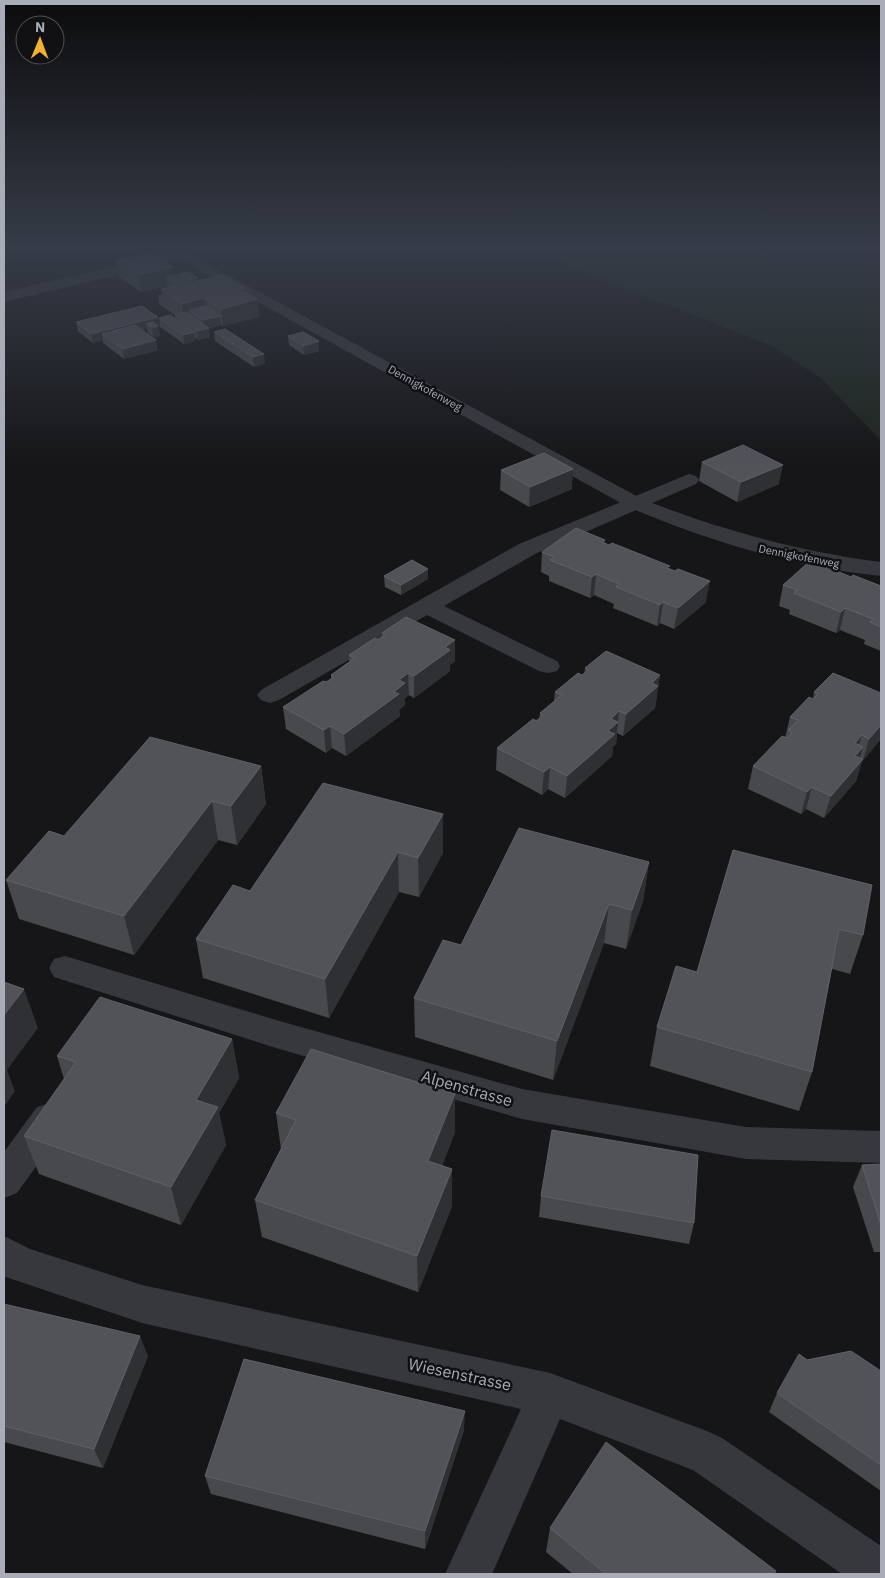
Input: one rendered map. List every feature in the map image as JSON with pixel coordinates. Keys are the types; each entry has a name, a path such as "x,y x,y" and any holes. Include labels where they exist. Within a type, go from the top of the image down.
{"street":[{"name":"Dennigkofenweg","path":"298,319 635,503 681,522 745,544 812,559 881,569"},
{"path":"270,695 527,549 689,480"},
{"path":"566,531 592,542"},
{"path":"426,606 548,666"},
{"name":"Alpenstrasse","path":"65,968 132,1005 522,1104 628,1124 746,1143 881,1147"},
{"path":"4,1181 66,1095"},
{"name":"Wiesenstrasse","path":"4,1254 20,1264 142,1304 550,1394 707,1453 881,1574"},
{"path":"468,1574 550,1394"}],"shaded area":[{"path":"703,319 881,319 881,441 822,379 770,345"}],"building":[{"path":"90,319 152,319 91,334 76,322"},
{"path":"160,319 175,319 194,332 183,335"},
{"path":"180,319 196,319 209,328 197,331"},
{"path":"153,322 158,326 152,328 146,324"},
{"path":"135,325 156,340 123,349 102,334"},
{"path":"225,329 264,354 253,357 214,332"},
{"path":"303,332 319,341 303,346 288,336"},
{"path":"743,445 783,465 741,482 702,462"},
{"path":"544,453 573,469 530,487 501,470"},
{"path":"576,528 605,540 602,542 609,545 612,543 670,566 667,568 675,571 678,569 710,581 678,608 663,602 660,605 616,587 619,584 596,574 592,577 550,560 554,557 542,552"},
{"path":"412,560 428,569 401,585 384,576"},
{"path":"811,560 851,577 853,575 881,586 881,627 870,622 873,619 845,608 841,612 794,593 797,590 783,585"},
{"path":"406,617 455,640 445,647 450,650 414,676 408,673 399,680 405,683 394,692 399,694 344,734 330,726 324,730 283,707 323,681 326,682 334,677 331,675 355,658 349,655 375,638 378,640 385,635 382,633"},
{"path":"606,651 660,675 652,683 658,686 626,714 619,711 611,719 618,722 608,731 615,734 567,776 550,767 544,772 497,748 533,719 537,721 543,715 540,713 562,695 555,692 578,673 582,675 589,670 585,668"},
{"path":"833,673 881,693 881,725 869,739 862,735 855,743 863,747 855,756 863,759 831,796 812,787 807,792 753,766 782,736 787,738 792,732 788,730 798,720 790,717 809,697 813,699 818,694 814,692"},
{"path":"150,737 261,766 231,806 212,801 124,916 6,880 49,831 64,836"},
{"path":"323,783 443,814 418,858 398,852 325,979 196,939 233,885 250,891"},
{"path":"519,828 649,862 632,910 609,904 557,1041 414,998 443,940 461,945"},
{"path":"733,850 872,885 863,935 839,929 812,1072 657,1027 676,966 697,972"},
{"path":"4,982 24,989 4,1015"},
{"path":"100,997 232,1039 196,1100 218,1107 171,1187 24,1136 76,1062 57,1056"},
{"path":"311,1049 455,1094 428,1161 452,1169 417,1256 255,1200 296,1120 276,1113"},
{"path":"552,1130 698,1155 694,1223 541,1196"},
{"path":"881,1164 881,1225 862,1165"},
{"path":"4,1304 140,1336 94,1449 4,1426"},
{"path":"851,1351 881,1371 881,1465 777,1393 799,1354 807,1360"},
{"path":"244,1359 465,1411 425,1531 205,1476"},
{"path":"606,1442 776,1571 774,1574 606,1574 550,1528"}]}
